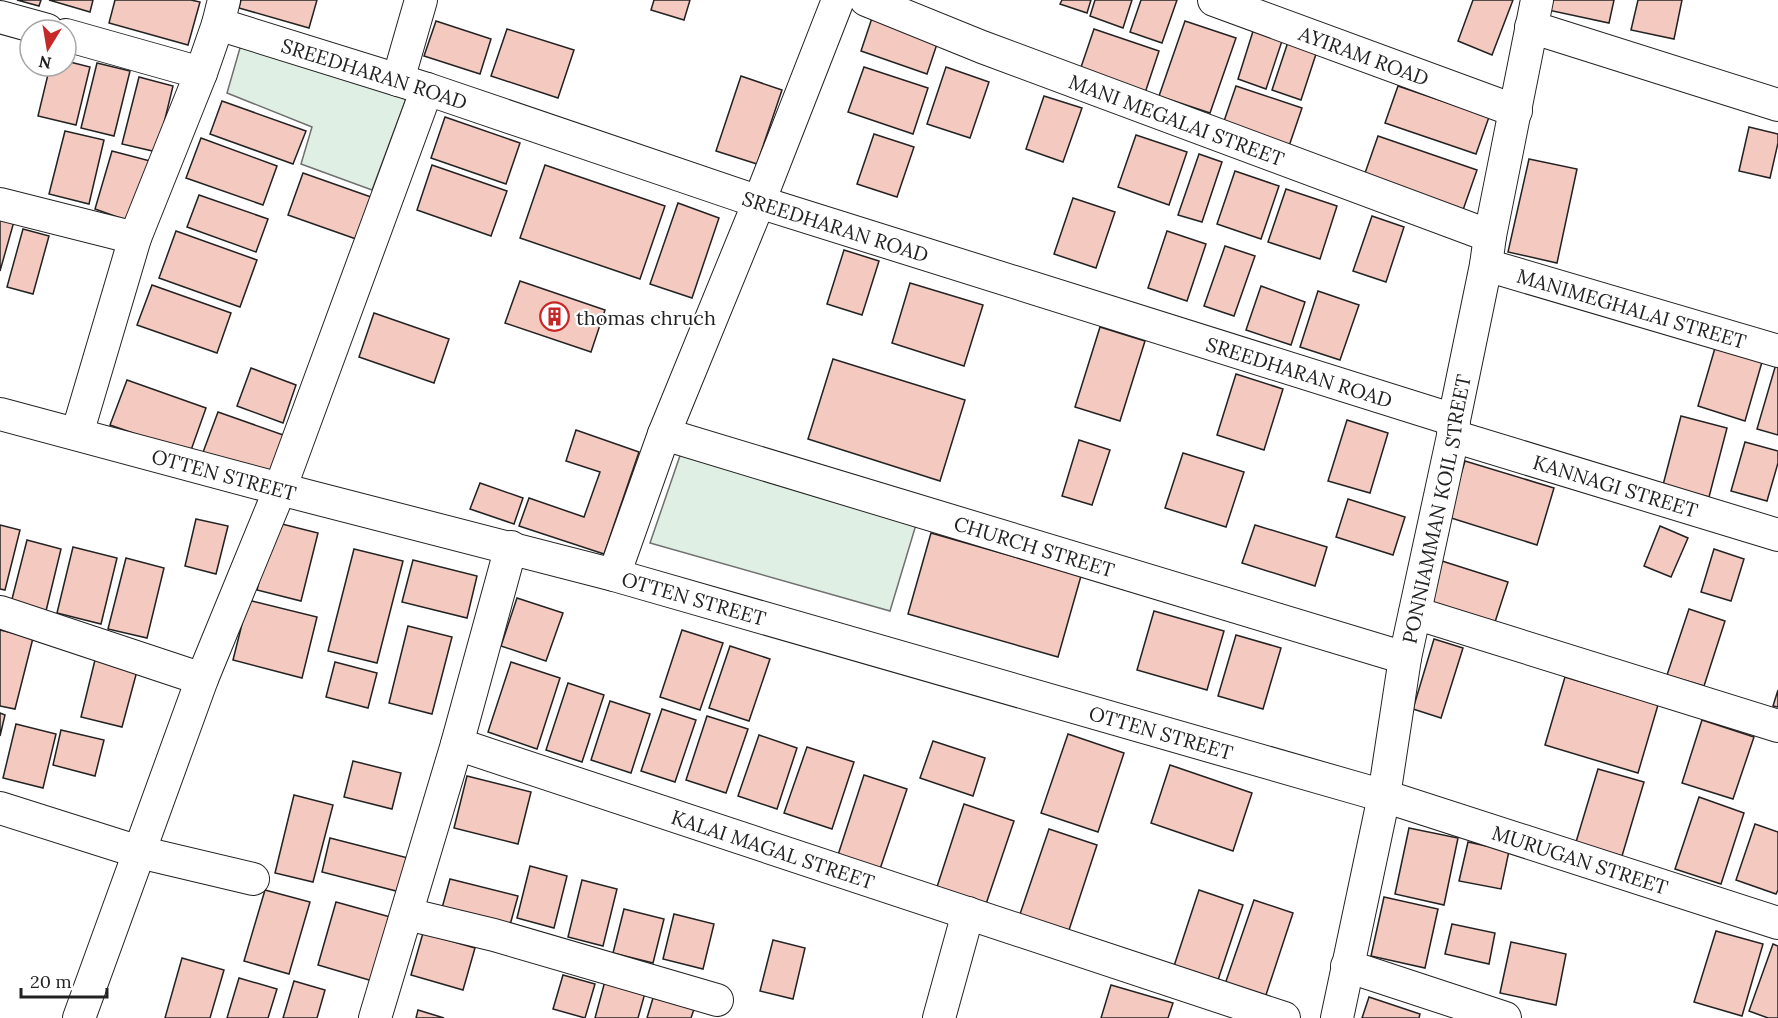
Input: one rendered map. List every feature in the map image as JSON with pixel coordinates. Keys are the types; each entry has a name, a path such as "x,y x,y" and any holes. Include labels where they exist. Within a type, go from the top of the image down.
{"street":[{"path":"79,1018 202,679 280,489 412,85 421,0"},
{"path":"614,575 664,434 759,202 838,0"},
{"name":"MANI MEGALAI STREET","path":"866,0 1488,250"},
{"name":"AYIRAM ROAD","path":"1214,0 1516,111"},
{"path":"77,434 135,238 201,73 221,12"},
{"name":"SREEDHARAN ROAD","path":"221,12 412,85 759,202 1453,428"},
{"path":"1534,13 1778,105"},
{"name":"PONNIAMMAN KOIL STREET","path":"1337,1018 1384,796 1405,658 1453,428 1534,13"},
{"path":"0,17 18,22"},
{"path":"78,38 201,73"},
{"path":"0,204 135,238"},
{"name":"MANIMEGHALAI STREET","path":"1488,250 1778,351"},
{"name":"OTTEN STREET","path":"0,414 614,575 1384,796"},
{"name":"KANNAGI STREET","path":"1453,428 1778,535"},
{"name":"CHURCH STREET","path":"664,434 1405,658"},
{"path":"375,1018 457,744 511,548"},
{"path":"0,612 202,679"},
{"path":"1415,613 1778,726"},
{"name":"KALAI MAGAL STREET","path":"457,744 1284,1018"},
{"name":"MURUGAN STREET","path":"1384,796 1778,923"},
{"path":"0,808 139,852 254,879"},
{"path":"939,1018 968,913"},
{"path":"407,914 494,935 717,1000"},
{"path":"1347,966 1505,1018"}],"green space":[{"path":"242,41 407,96 372,190 301,164 312,127 227,93"},
{"path":"683,447 918,518 890,611 650,543"}],"building":[{"path":"17,0 41,0 39,6"},
{"path":"49,0 93,0 90,12"},
{"path":"115,0 200,2 188,45 109,23"},
{"path":"241,0 317,0 309,28 239,8"},
{"path":"654,0 690,0 684,20 651,10"},
{"path":"1062,0 1091,0 1087,13 1060,4"},
{"path":"1095,0 1132,0 1123,28 1090,16"},
{"path":"1141,0 1177,0 1162,43 1130,32"},
{"path":"1473,0 1513,0 1492,55 1458,41"},
{"path":"1550,0 1614,0 1609,23 1548,10"},
{"path":"1638,0 1682,0 1674,39 1631,30"},
{"path":"874,12 940,35 927,74 861,51"},
{"path":"436,21 491,39 480,74 424,56"},
{"path":"1185,21 1236,38 1210,113 1159,96"},
{"path":"1254,28 1283,38 1266,89 1238,79"},
{"path":"507,29 574,50 558,98 491,76"},
{"path":"1094,29 1159,51 1143,99 1078,76"},
{"path":"1289,39 1318,48 1301,100 1272,90"},
{"path":"97,63 130,71 114,136 81,128"},
{"path":"78,64 90,67 76,125 38,116 47,78 78,78"},
{"path":"864,67 928,88 913,134 848,112"},
{"path":"946,67 989,82 970,138 927,124"},
{"path":"741,76 782,90 757,164 716,151"},
{"path":"139,77 173,86 157,152 122,144"},
{"path":"1236,86 1302,108 1288,149 1222,127"},
{"path":"1398,86 1489,117 1476,154 1385,123"},
{"path":"1044,96 1082,108 1063,162 1026,149"},
{"path":"222,101 306,131 293,164 210,134"},
{"path":"445,117 520,143 506,184 431,158"},
{"path":"1749,127 1778,134 1770,178 1739,171"},
{"path":"65,131 104,140 89,204 49,194"},
{"path":"874,134 914,147 897,197 857,184"},
{"path":"1136,135 1187,152 1169,205 1118,187"},
{"path":"1378,136 1477,170 1463,210 1364,176"},
{"path":"201,138 277,166 263,205 186,178"},
{"path":"112,151 154,162 134,223 95,209"},
{"path":"1199,154 1222,162 1202,222 1178,215"},
{"path":"1529,159 1577,169 1557,263 1508,252"},
{"path":"432,165 507,191 491,236 417,210"},
{"path":"545,165 665,206 640,279 520,238"},
{"path":"1235,171 1279,186 1261,239 1217,224"},
{"path":"303,173 371,197 356,239 288,215"},
{"path":"1286,189 1337,206 1320,259 1268,242"},
{"path":"199,195 268,219 256,252 187,227"},
{"path":"1073,198 1115,212 1096,268 1054,254"},
{"path":"678,203 719,218 692,298 650,284"},
{"path":"0,214 15,218 0,271"},
{"path":"1372,216 1404,227 1386,282 1353,271"},
{"path":"23,229 49,236 33,294 7,287"},
{"path":"176,231 257,260 240,307 159,278"},
{"path":"1167,231 1206,244 1187,301 1148,288"},
{"path":"1225,246 1255,256 1234,316 1204,306"},
{"path":"844,250 879,261 862,315 827,304"},
{"name":"thomas chruch","path":"520,281 605,310 591,352 505,323"},
{"path":"910,283 983,305 964,366 892,343"},
{"path":"152,285 231,313 217,353 137,325"},
{"path":"1261,286 1305,302 1291,345 1246,330"},
{"path":"1318,291 1359,305 1340,360 1300,347"},
{"path":"374,313 449,339 434,383 359,357"},
{"path":"1100,327 1145,341 1120,421 1075,407"},
{"path":"1715,348 1762,362 1745,421 1698,406"},
{"path":"833,359 965,400 940,481 808,439"},
{"path":"1776,364 1778,365 1778,435 1757,429"},
{"path":"251,368 296,385 283,423 237,406"},
{"path":"1236,374 1283,389 1264,450 1217,435"},
{"path":"127,380 206,408 190,453 110,425"},
{"path":"218,412 286,436 270,480 202,455"},
{"path":"1681,416 1727,428 1709,497 1663,485"},
{"path":"1347,420 1388,433 1370,493 1328,481"},
{"path":"576,430 639,452 604,554 519,526 529,498 584,517 600,472 566,461"},
{"path":"1079,440 1110,450 1092,505 1062,496"},
{"path":"1745,442 1778,451 1778,463 1767,501 1731,491"},
{"path":"1183,453 1244,472 1226,527 1165,508"},
{"path":"1465,461 1554,488 1537,545 1448,517"},
{"path":"480,483 523,498 514,524 470,509"},
{"path":"1348,499 1405,517 1393,555 1336,537"},
{"path":"196,519 228,526 216,574 185,566"},
{"path":"274,522 318,533 301,601 257,590"},
{"path":"0,525 20,530 5,590 0,589"},
{"path":"1255,525 1327,547 1315,586 1242,563"},
{"path":"1660,526 1688,538 1671,577 1644,566"},
{"path":"931,533 1081,576 1058,657 908,614"},
{"path":"27,540 61,549 46,611 11,603"},
{"path":"73,547 117,558 101,624 57,613"},
{"path":"354,549 403,561 377,663 328,651"},
{"path":"1714,549 1744,559 1731,601 1701,592"},
{"path":"126,558 164,568 147,638 108,629"},
{"path":"413,560 477,576 467,618 402,602"},
{"path":"1442,561 1508,582 1495,622 1429,601"},
{"path":"517,598 563,613 546,661 501,646"},
{"path":"248,600 317,617 302,678 233,660"},
{"path":"1689,609 1725,621 1704,686 1667,675"},
{"path":"1154,611 1224,631 1207,690 1137,670"},
{"path":"408,626 452,637 432,714 389,703"},
{"path":"0,630 33,638 15,709 0,706"},
{"path":"682,630 723,643 700,710 660,697"},
{"path":"1236,635 1281,648 1263,709 1218,696"},
{"path":"1434,639 1463,648 1441,718 1413,709"},
{"path":"730,646 770,659 749,721 709,708"},
{"path":"95,660 137,671 122,727 81,717"},
{"path":"335,662 377,673 368,708 326,697"},
{"path":"511,662 560,678 537,749 488,732"},
{"path":"1565,677 1658,705 1638,773 1545,745"},
{"path":"568,683 604,695 582,762 546,750"},
{"path":"1778,690 1778,707 1773,706"},
{"path":"610,701 650,714 631,773 591,760"},
{"path":"662,709 696,720 675,782 641,771"},
{"path":"0,713 5,715 0,736"},
{"path":"707,716 748,729 726,793 686,780"},
{"path":"1702,720 1754,737 1733,799 1682,783"},
{"path":"16,724 56,734 43,788 3,778"},
{"path":"61,730 104,740 95,776 53,765"},
{"path":"1068,734 1124,753 1098,832 1041,813"},
{"path":"759,735 797,748 777,809 738,796"},
{"path":"933,741 985,758 973,796 920,778"},
{"path":"807,747 854,762 832,829 784,813"},
{"path":"353,761 401,773 392,809 344,797"},
{"path":"1170,765 1252,793 1233,851 1151,823"},
{"path":"1598,769 1644,782 1622,856 1576,842"},
{"path":"864,775 907,789 879,872 837,858"},
{"path":"467,776 531,792 518,844 454,828"},
{"path":"294,795 333,805 313,882 275,873"},
{"path":"1699,797 1744,813 1721,884 1675,869"},
{"path":"964,804 1014,821 985,907 936,890"},
{"path":"1755,824 1778,832 1778,890 1776,894 1736,880"},
{"path":"1409,828 1458,838 1444,905 1395,894"},
{"path":"1049,829 1097,845 1068,933 1019,917"},
{"path":"330,838 408,858 400,892 322,872"},
{"path":"1468,842 1509,851 1501,889 1459,881"},
{"path":"530,866 567,876 554,928 517,918"},
{"path":"450,879 518,896 510,925 442,908"},
{"path":"582,880 617,889 603,946 568,937"},
{"path":"265,890 310,902 289,974 244,961"},
{"path":"1199,890 1243,905 1217,983 1173,969"},
{"path":"1384,897 1438,909 1425,968 1371,956"},
{"path":"1254,900 1293,913 1264,1001 1224,987"},
{"path":"336,902 394,918 376,982 318,965"},
{"path":"624,909 664,919 653,963 613,953"},
{"path":"674,914 714,924 703,969 663,959"},
{"path":"1452,924 1495,933 1489,964 1445,954"},
{"path":"1716,931 1763,944 1742,1016 1694,1002"},
{"path":"423,933 475,948 463,990 411,975"},
{"path":"773,940 805,948 793,999 760,991"},
{"path":"1511,942 1566,954 1556,1005 1500,993"},
{"path":"1773,944 1778,946 1778,1018 1768,1018 1749,1011"},
{"path":"182,958 224,970 210,1018 165,1018"},
{"path":"563,975 595,984 585,1018 553,1009"},
{"path":"239,978 277,989 268,1018 227,1018"},
{"path":"294,981 325,990 317,1018 283,1018"},
{"path":"605,981 645,993 638,1018 595,1018"},
{"path":"1111,985 1173,1003 1168,1018 1101,1018"},
{"path":"1369,997 1420,1014 1419,1018 1362,1018"},
{"path":"653,998 694,1009 691,1018 647,1018"},
{"path":"418,1010 444,1018 416,1018"}],"place":[{"name":"thomas chruch","path":"555,317"}]}
